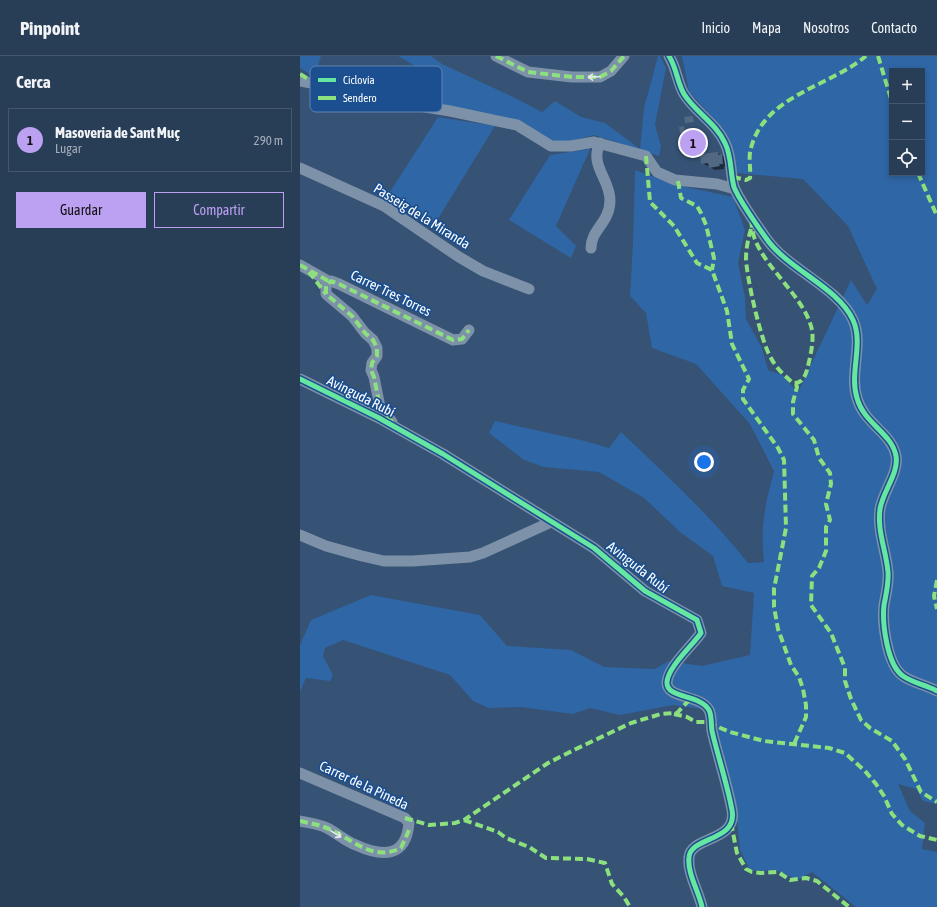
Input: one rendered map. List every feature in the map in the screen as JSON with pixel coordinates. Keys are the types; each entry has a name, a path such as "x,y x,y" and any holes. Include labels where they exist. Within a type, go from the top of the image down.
{"street":[{"path":"496,56 528,72 572,77 600,77 611,72 624,56"},
{"path":"669,56 676,65 684,93 719,132 726,144 735,189 772,246 833,296 846,308 854,321 857,337 856,397 866,418 889,439 897,462 895,472 882,499 879,519 880,538 888,574 884,614 889,652 893,663 900,674 915,683 937,691"},
{"path":"300,74 310,80"},
{"path":"300,81 310,83"},
{"path":"442,110 517,125 551,146 571,146 587,142 600,143 646,156 656,172 675,180 717,184 735,189"},
{"path":"591,248 592,238 606,220 610,209 609,191 597,162 597,153 600,143"},
{"name":"Passeig de la Miranda","path":"300,168 384,206 460,257 484,271 529,289"},
{"path":"300,265 309,272 330,282"},
{"path":"309,272 326,294 352,316 365,333 373,340 377,348 371,370 374,377 380,407 398,428"},
{"name":"Carrer Tres Torres","path":"326,294 326,285 330,282 339,284 453,340 462,339 469,330"},
{"name":"Avinguda Rubí","path":"300,379 398,428 443,454 594,548 645,591 697,620 701,628 701,633 669,672 667,681 669,691 696,699 710,711 719,763 732,810 730,823 724,833 694,847 689,854 690,866 702,907"},
{"path":"300,535 326,546 362,556 384,561 413,561 470,557 483,553 551,522"},
{"name":"Carrer de la Pineda","path":"300,773 405,818 409,823 409,830 401,848 391,853 383,853 356,846 325,827 300,821"}],"shaded area":[{"path":"300,56 321,56 318,66 310,66 310,74 300,68"},
{"path":"398,56 431,56 442,64 542,112 555,101 581,117 605,123 640,149 644,108 658,56 660,56 666,68 655,125 661,146 659,156 594,135 570,141 554,142 442,106 442,66 415,66"},
{"path":"682,56 937,56 937,804 923,801 916,789 898,784 910,811 925,823 922,849 937,852 937,907 856,907 812,872 797,880 779,871 750,870 740,850 737,818 703,709 673,705 620,715 590,708 573,714 520,707 489,708 473,701 450,675 343,640 325,648 323,656 333,675 330,681 306,678 300,692 300,645 311,620 371,595 480,615 507,646 571,650 604,667 655,669 669,661 702,666 750,655 754,593 722,586 713,556 680,532 644,498 599,472 544,467 524,460 489,433 495,421 585,441 609,448 621,432 703,512 748,563 764,562 764,516 774,471 750,424 696,364 652,348 646,313 630,296 635,170 677,185 733,197 745,230 738,263 745,297 746,319 762,348 768,370 782,375 798,392 851,280 867,305 877,289 848,226 803,179 737,173 730,141 717,122 689,92"},
{"path":"438,117 495,126 433,227 386,198"},
{"path":"590,149 556,226 576,246 571,258 509,220 550,155"}],"building":[{"path":"693,116 694,122 685,123 684,117"},
{"path":"684,126 685,133 680,133 679,127"},
{"path":"696,133 698,151 689,152 687,135"},
{"path":"718,152 718,155 722,154 723,164 709,168 708,163 701,164 700,154"}],"marked path":[{"path":"496,56 528,72 572,77 600,77 611,71 624,56"},
{"path":"733,177 746,180 750,178 751,148 758,130 770,116 784,104 851,67 866,56"},
{"path":"878,56 889,92"},
{"path":"300,74 310,80"},
{"path":"646,156 650,202 674,226 697,263 712,270 727,311 732,344 749,379 743,390 743,399 778,448 784,460 786,528 774,589 774,607 778,629 791,665 799,677 806,705 806,717 794,744"},
{"path":"919,176 937,216"},
{"path":"678,181 681,198 697,206 706,225 714,258 712,270"},
{"path":"751,229 746,259 755,310 763,339 773,362 784,375 793,383 796,383 804,377 807,370 812,345 812,330 807,316 799,302 758,246 753,232 752,218"},
{"path":"300,265 330,282"},
{"path":"309,272 326,294"},
{"path":"392,422 380,407 374,377 371,370 372,363 377,356 377,348 373,340 365,333 352,316 326,294 326,285 331,281 339,284 453,340 462,339 469,330"},
{"path":"796,384 797,387 793,402 793,414 814,440 819,458 830,473 831,484 826,504 830,520 826,527 826,551 819,568 812,576 811,605 831,633 845,668 845,681 851,699 861,720 870,728 892,741 905,759 921,792 937,802"},
{"path":"937,580 934,596 937,609"},
{"path":"405,818 429,825 455,823 464,820 548,763 631,723 661,714 677,713 691,698"},
{"path":"674,714 687,717 696,722 706,722 730,732 764,741 829,748 845,753 865,771 876,784 884,796 892,814 902,825 920,836 937,840"},
{"path":"464,820 498,832 506,838 529,847 546,858 587,859 605,863 612,884 624,897 630,907"},
{"path":"300,821 324,827 361,846 380,852 390,852 401,848 409,830"},
{"path":"731,823 737,853 746,869 752,872 761,873 778,872 790,880 806,878 817,881 849,907"}],"cycle path":[{"path":"669,56 684,94 711,123 725,143 729,154 734,187 758,227 775,249 836,298 846,308 853,320 857,339 855,379 857,398 865,415 884,434 896,456 895,469 884,496 879,517 888,572 888,584 884,605 884,622 889,653 893,663 903,676 937,691"},
{"path":"300,379 379,418 443,454 594,548 645,591 697,620 701,633 671,670 667,682 668,687 672,691 698,701 705,705 709,710 712,731 732,810 732,820 728,828 722,833 697,845 692,850 689,857 691,876 702,907"}],"place":[{"name":"Masoveria de Sant Muç","path":"693,143"}]}
